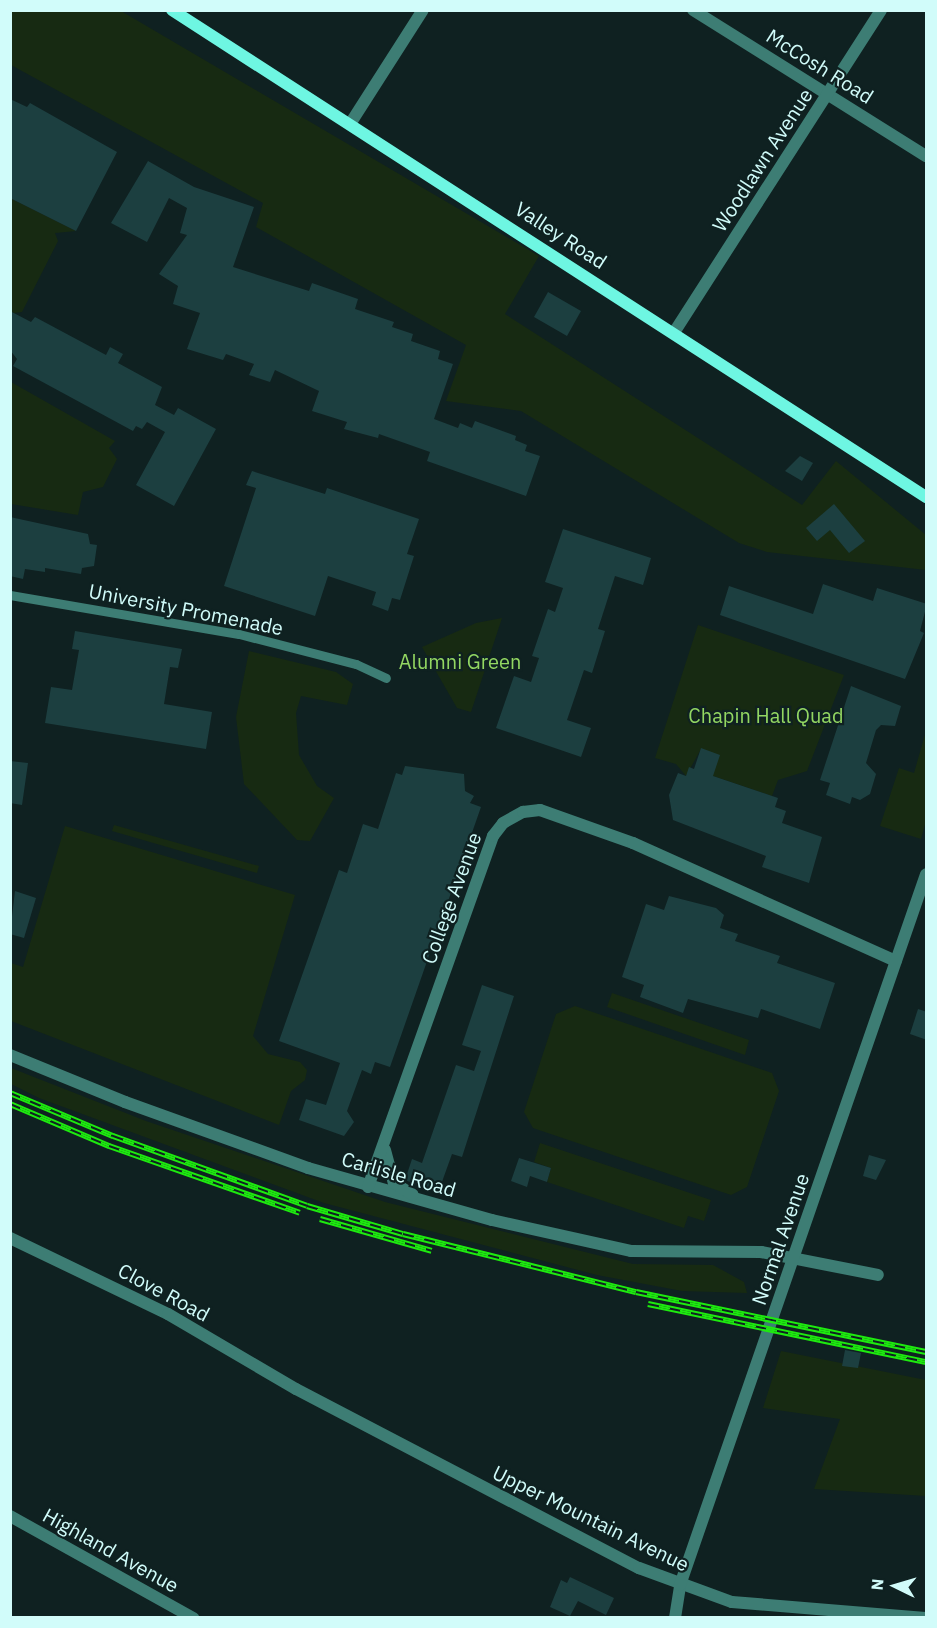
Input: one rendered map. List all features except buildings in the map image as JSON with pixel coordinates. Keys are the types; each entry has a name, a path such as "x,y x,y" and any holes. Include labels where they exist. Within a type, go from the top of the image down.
{"main road":[{"name":"Valley Road","path":"172,10 675,331 927,497"}],"street":[{"path":"350,124 423,10"},
{"name":"McCosh Road","path":"693,10 927,156"},
{"name":"Woodlawn Avenue","path":"675,331 881,10"},
{"name":"University Promenade","path":"10,595 228,632 356,664 386,678"},
{"name":"College Avenue","path":"368,1187 494,837 503,823 522,812 540,810 623,839 896,961"},
{"name":"Normal Avenue","path":"675,1617 680,1586 927,874"},
{"name":"Carlisle Road","path":"10,1055 196,1129 368,1187 433,1205 631,1251 794,1256 878,1275"},
{"path":"385,1141 386,1164 394,1183 433,1205"},
{"name":"Clove Road","path":"10,1238 168,1314 296,1389"},
{"name":"Upper Mountain Avenue","path":"296,1389 639,1568 680,1586 720,1599 772,1607 925,1617"},
{"name":"Highland Avenue","path":"10,1516 193,1617"}],"green space":[{"path":"10,11 121,11 539,256 505,314 802,505 836,461 926,535 926,570 767,552 739,543 521,411 446,401 466,345 256,227 263,203 11,65"},
{"path":"10,198 76,231 55,233 58,241 22,312 14,313 10,311"},
{"path":"11,382 115,441 109,448 117,459 103,487 83,492 78,515 11,504"},
{"name":"Alumni Green","path":"502,618 471,712 457,708 422,647 476,623"},
{"name":"Chapin Hall Quad","path":"698,625 844,675 807,771 778,780 772,796 713,776 701,749 686,776 676,764 655,758"},
{"path":"249,651 336,672 353,684 347,705 301,696 296,713 299,755 317,786 334,798 310,841 297,840 244,784 236,717"},
{"path":"926,731 926,821 921,839 880,826 899,768 914,773"},
{"path":"114,825 259,866 257,873 112,831"},
{"path":"65,826 295,895 253,1036 268,1054 300,1062 307,1070 305,1080 291,1091 279,1125 11,1021 11,963 23,967"},
{"path":"612,993 749,1040 745,1055 607,1007"},
{"path":"575,1006 772,1073 779,1091 747,1187 731,1195 533,1128 524,1112 556,1014"},
{"path":"11,1068 146,1121 385,1202 633,1264 713,1265 744,1282 747,1293 682,1291 597,1275 324,1203 39,1098 11,1084"},
{"path":"540,1143 711,1200 704,1221 688,1216 684,1228 547,1182 551,1168 534,1162"},
{"path":"781,1351 926,1380 926,1496 814,1489 840,1419 763,1408"}],"railway":[{"path":"10,1093 113,1136 307,1206 403,1234 636,1292 926,1352"},
{"path":"10,1104 109,1146 300,1213"},
{"path":"320,1219 432,1251"},
{"path":"648,1304 926,1362"}]}
